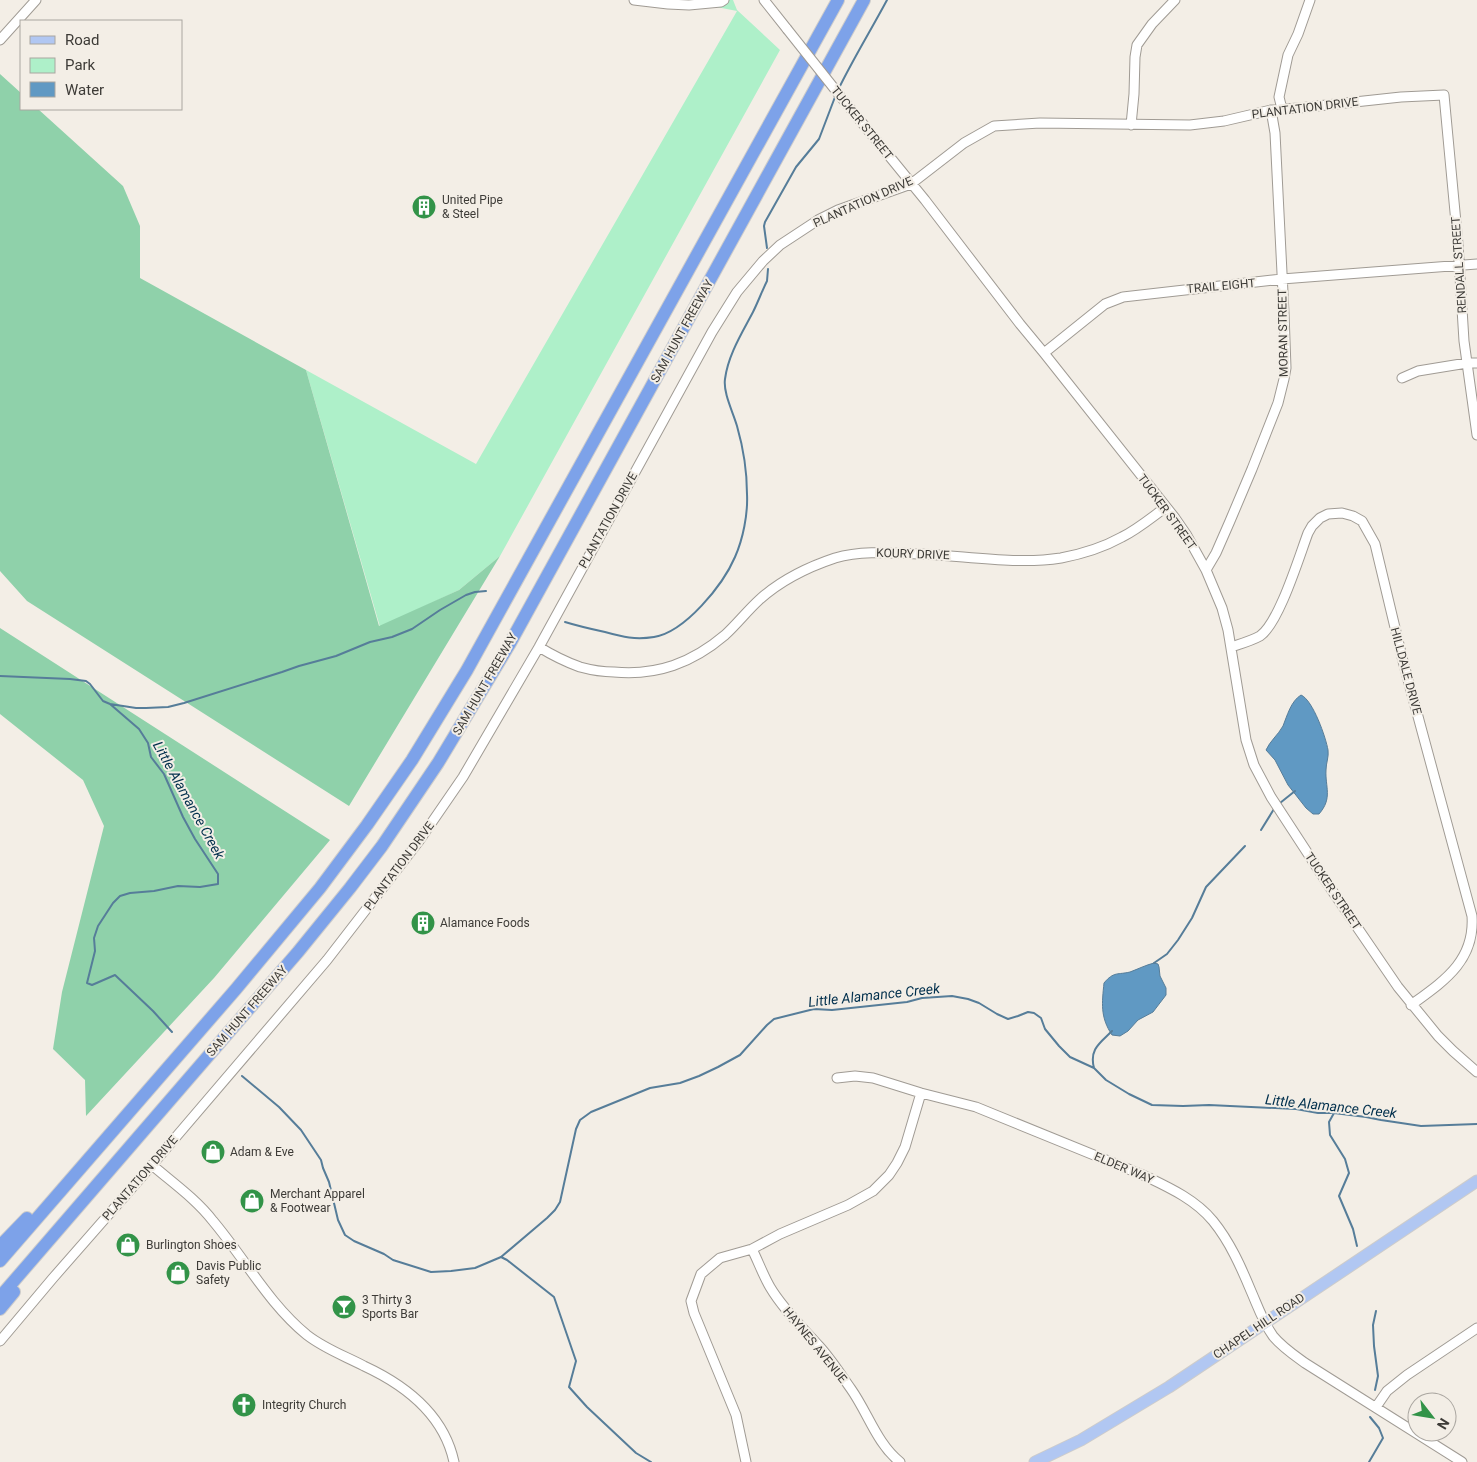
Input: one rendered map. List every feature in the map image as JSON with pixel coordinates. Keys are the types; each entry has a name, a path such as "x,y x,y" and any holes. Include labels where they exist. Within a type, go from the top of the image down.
{"highway":[{"name":"SAM HUNT FREEWAY","path":"0,1261 236,989 320,888 368,825 412,760 451,699 496,620 838,0"},
{"name":"SAM HUNT FREEWAY","path":"0,1297 298,952 382,846 442,756 509,645 864,0"},
{"path":"0,1309 171,1100"},
{"path":"0,1246 114,1129"}],"main road":[{"name":"CHAPEL HILL ROAD","path":"1036,1462 1081,1440 1177,1382 1477,1180"}],"street":[{"path":"0,40 36,0"},
{"path":"634,0 668,4 689,4 721,2 724,0"},
{"name":"TUCKER STREET","path":"764,0 1186,534 1206,570 1222,608 1231,647 1246,740 1260,777 1336,897 1411,1005 1438,1036 1477,1072"},
{"path":"1131,125 1135,57 1138,45 1152,24 1175,0"},
{"path":"1282,109 1279,97 1288,55 1302,25 1310,0"},
{"name":"PLANTATION DRIVE","path":"0,1341 327,960 419,841 463,777 539,647 712,332 737,292 780,245 818,220 838,210 911,184 964,142 994,126 1040,123 1190,125 1224,121 1271,110 1401,97 1444,95"},
{"name":"RENDALL STREET","path":"1444,95 1460,265 1464,341 1477,435"},
{"name":"MORAN STREET","path":"1206,570 1230,521 1270,422 1283,388 1286,368 1274,133 1271,110"},
{"name":"TRAIL EIGHT","path":"1044,353 1105,304 1123,297 1282,279 1477,264"},
{"path":"1402,378 1418,371 1477,363"},
{"name":"KOURY DRIVE","path":"539,647 558,658 582,667 612,672 647,672 670,667 690,659 709,648 774,587 811,567 838,558 883,552 1024,561 1061,558 1101,547 1123,537 1140,527 1166,507"},
{"name":"HILLDALE DRIVE","path":"1231,647 1260,636 1268,629 1277,614 1308,533 1320,518 1328,514 1342,513 1362,520 1375,544 1403,661 1472,916 1473,928 1470,940 1466,953 1458,966 1449,976 1411,1005"},
{"name":"ELDER WAY","path":"837,1078 855,1076 873,1078 921,1093 976,1106 1143,1175 1184,1196 1212,1221 1223,1236 1237,1258 1264,1323 1274,1337 1305,1363 1462,1462"},
{"path":"746,1462 736,1415 694,1313 692,1302 701,1274 720,1258 752,1249 780,1234 848,1205 873,1191 889,1175 905,1147 921,1093"},
{"path":"152,1165 201,1207 287,1316 308,1336 336,1353 380,1373 408,1391 419,1401 435,1420 446,1438 454,1462"},
{"name":"HAYNES AVENUE","path":"752,1249 770,1288 852,1390 868,1416 878,1438 900,1462"},
{"path":"1376,1407 1387,1391 1407,1375 1477,1328"}],"green space":[{"path":"681,0 733,0 737,10 780,50 500,556 459,590 380,627 306,370 476,464 737,11"},
{"path":"0,74 20,92 20,110 39,110 123,186 140,226 140,278 306,370 379,626 459,590 500,556 349,806 27,601 0,571"},
{"path":"0,628 330,840 214,978 86,1116 85,1080 53,1049 62,992 104,826 83,780 0,714"}],"water":[{"path":"1301,695 1306,698 1314,711 1325,737 1328,750 1326,770 1327,798 1319,814 1313,814 1306,808 1288,785 1275,760 1266,750 1283,726 1292,705"},
{"path":"1154,963 1158,964 1160,976 1166,988 1166,995 1153,1012 1138,1020 1128,1031 1120,1036 1112,1035 1105,1022 1102,1003 1104,983 1113,975 1130,972"}],"waterway":[{"path":"838,90 887,0"},
{"path":"767,248 765,222 796,167 819,139 835,97"},
{"path":"565,622 629,638 654,637 666,633 690,617 702,606 722,581 738,550 747,510 747,486 741,442 727,396 725,379 732,353 767,281 768,269"},
{"path":"110,704 146,708 168,707 184,703 336,656 370,642 392,637 412,629 466,595 486,591"},
{"name":"Little Alamance Creek","path":"0,676 70,679 86,681 90,684 103,701 110,704 139,729 148,743 151,757 164,774 183,817 218,874 218,884 200,887 178,886 120,896 113,903 98,926 94,938 95,951 87,983 92,985 115,975 172,1032"},
{"path":"1280,803 1295,791"},
{"path":"1261,830 1274,809"},
{"path":"1154,963 1167,954 1178,940 1192,918 1206,887 1245,846"},
{"name":"Little Alamance Creek","path":"242,1076 279,1107 301,1130 321,1160 329,1182 338,1220 345,1235 393,1260 431,1272 475,1268 501,1257 547,1218 560,1202 576,1129 580,1120 591,1112 650,1088 680,1083 699,1076 740,1055 774,1019 814,1009 832,1010 952,996 979,1003 1008,1019 1028,1012 1034,1013 1041,1018 1045,1029 1070,1057 1094,1068 1106,1080 1152,1105 1209,1105 1296,1109 1366,1117 1421,1126 1477,1124"},
{"path":"1094,1068 1094,1051 1112,1031"},
{"path":"1334,1113 1329,1122 1330,1135 1345,1159 1349,1173 1339,1196 1353,1229 1357,1246"},
{"path":"501,1257 554,1297 576,1361 569,1387 587,1407 636,1453 651,1462"},
{"path":"1375,1390 1378,1376 1373,1325 1376,1311"},
{"path":"1369,1462 1383,1438 1379,1428 1370,1417"}],"place":[{"name":"United Pipe & Steel","path":"424,207"},
{"name":"Alamance Foods","path":"423,923"},
{"name":"Adam & Eve","path":"213,1152"},
{"name":"Merchant Apparel & Footwear","path":"252,1201"},
{"name":"Burlington Shoes","path":"128,1245"},
{"name":"Davis Public Safety","path":"178,1273"},
{"name":"3 Thirty 3 Sports Bar","path":"344,1307"},
{"name":"Integrity Church","path":"244,1405"}]}
